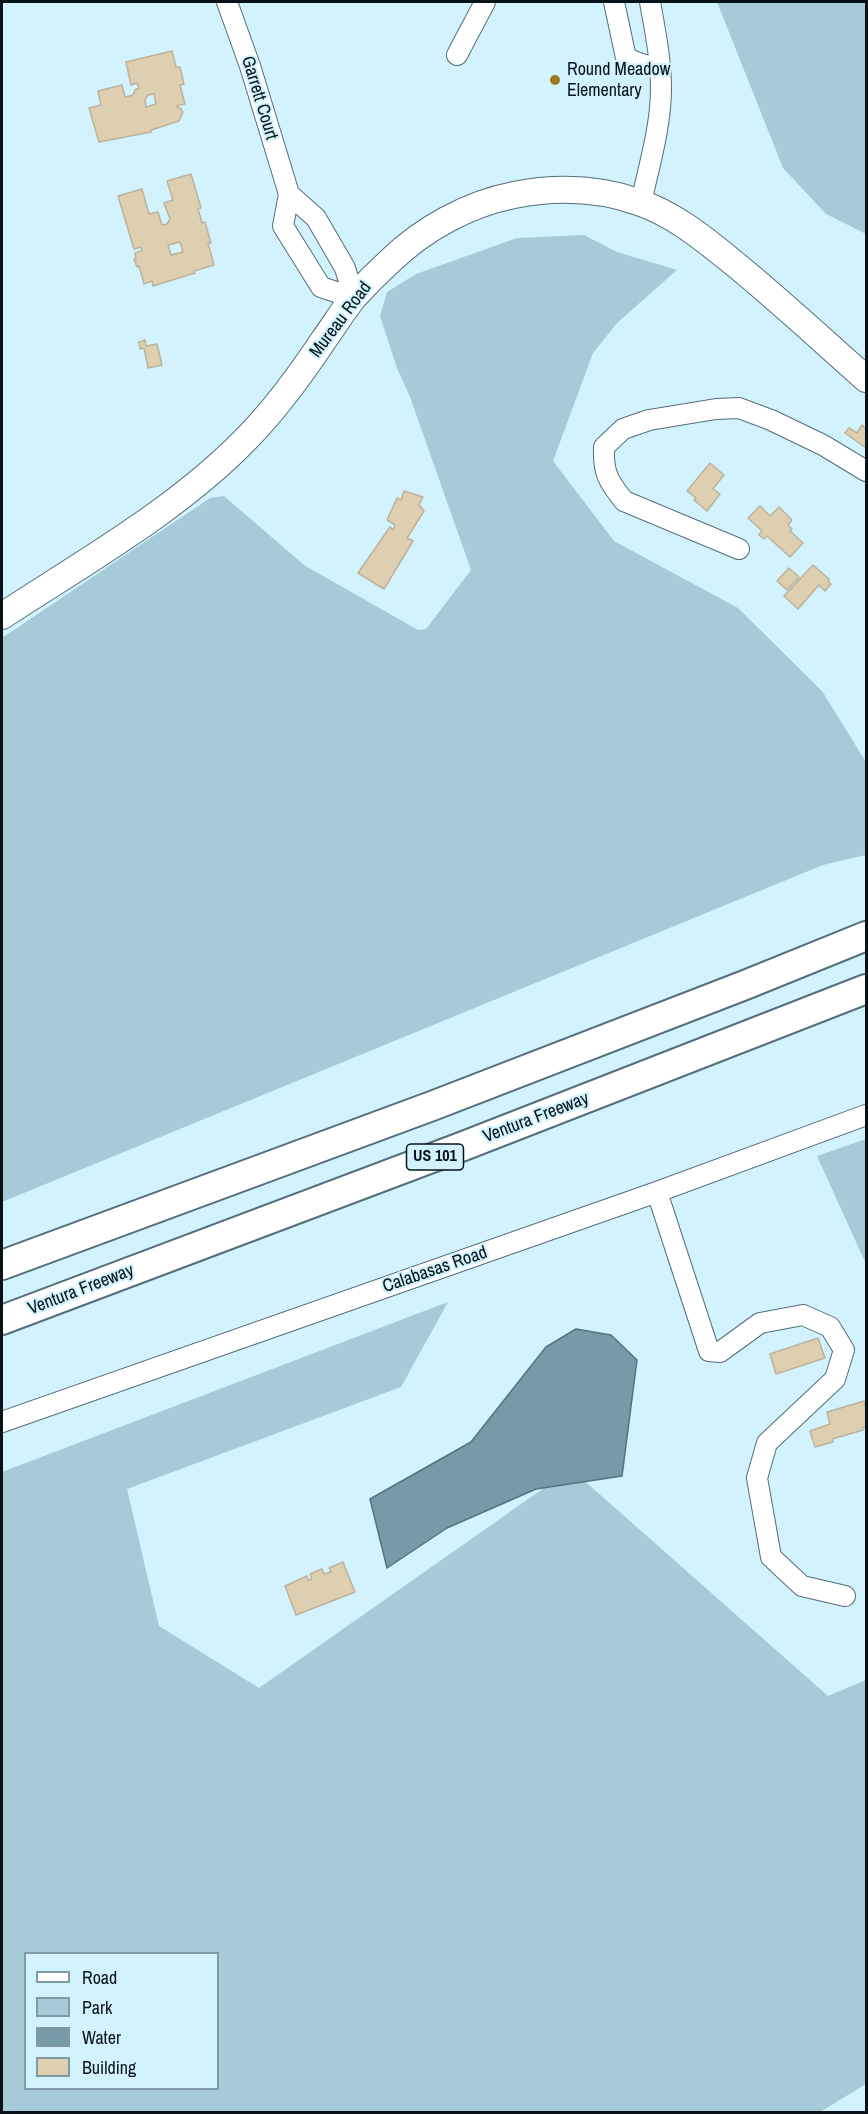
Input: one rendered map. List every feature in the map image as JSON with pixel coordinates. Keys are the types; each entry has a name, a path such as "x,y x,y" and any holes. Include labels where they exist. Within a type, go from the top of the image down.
{"highway":[{"path":"2,1265 432,1106 867,936"},
{"name":"Ventura Freeway","path":"2,1320 472,1143 867,989"}],"main road":[{"name":"Mureau Road","path":"2,616 185,495 251,435 293,385 354,298 392,259 432,228 465,210 499,198 535,191 579,190 618,195 641,202 688,228 711,245 867,379"}],"street":[{"name":"Garrett Court","path":"227,2 250,66 289,194 283,226 321,287 354,298"},
{"path":"457,55 485,2"},
{"path":"614,2 626,58 640,64 660,68"},
{"path":"641,202 661,90 650,2"},
{"path":"289,194 316,218 345,268 354,298"},
{"path":"740,549 624,501 612,486 603,466 604,447 623,429 650,420 716,409 740,408 812,440 867,471"},
{"name":"Calabasas Road","path":"2,1422 657,1192 867,1115"},
{"path":"657,1192 709,1351 720,1352 760,1323 804,1315 830,1327 844,1350 835,1379 767,1443 757,1478 771,1557 802,1586 845,1596"}],"green space":[{"path":"717,2 866,2 866,234 826,214 783,168"},
{"path":"584,235 617,252 677,270 617,323 593,353 553,461 614,541 738,608 822,691 866,762 866,855 823,865 2,1202 2,638 210,498 224,496 304,565 418,630 426,629 471,570 380,316 387,292 416,274 517,238"},
{"path":"866,1139 866,1264 817,1156"},
{"path":"448,1302 401,1387 127,1489 159,1626 259,1688 571,1469 828,1696 866,1680 866,2084 820,2112 2,2112 2,1472"}],"water":[{"path":"576,1329 611,1335 637,1360 622,1476 536,1489 447,1528 387,1568 370,1499 471,1442 546,1347"}],"building":[{"path":"172,51 176,67 180,67 184,84 180,85 185,104 176,106 183,112 179,121 151,130 151,132 99,142 89,108 101,105 98,91 122,85 125,97 133,95 139,88 137,83 131,85 126,62","holes":["154,94 156,104 146,107 145,100 148,95"]},
{"path":"191,174 201,208 198,209 202,223 205,222 211,243 208,243 214,265 153,286 152,281 144,284 139,266 137,267 134,259 136,259 135,253 142,251 141,247 134,249 118,196 142,189 149,214 158,212 162,225 167,224 170,219 164,203 173,200 167,181","holes":["180,242 183,252 171,255 168,245"]},
{"path":"145,340 146,346 157,344 162,365 148,368 144,348 140,349 139,342"},
{"path":"862,425 866,429 866,448 845,433 849,428 857,433"},
{"path":"710,463 724,475 713,489 720,494 707,511 687,491"},
{"path":"404,491 423,497 419,505 424,511 407,538 413,541 384,589 358,573 390,527 393,530 395,525 387,520 397,498 401,500"},
{"path":"760,506 770,516 779,507 792,520 788,525 792,529 790,531 803,543 790,557 767,536 764,539 759,535 762,531 748,518"},
{"path":"813,565 829,579 831,584 825,591 819,585 798,609 784,596"},
{"path":"789,568 799,577 787,590 777,581"},
{"path":"818,1338 825,1358 776,1374 770,1354"},
{"path":"864,1401 866,1427 862,1428 863,1430 832,1439 833,1442 815,1447 810,1431 830,1424 827,1412"},
{"path":"343,1562 355,1592 296,1615 285,1586 307,1576 308,1580 312,1579 310,1574 322,1569 324,1574 331,1572 329,1568"}],"place":[{"name":"Round Meadow Elementary","path":"555,80"}]}
